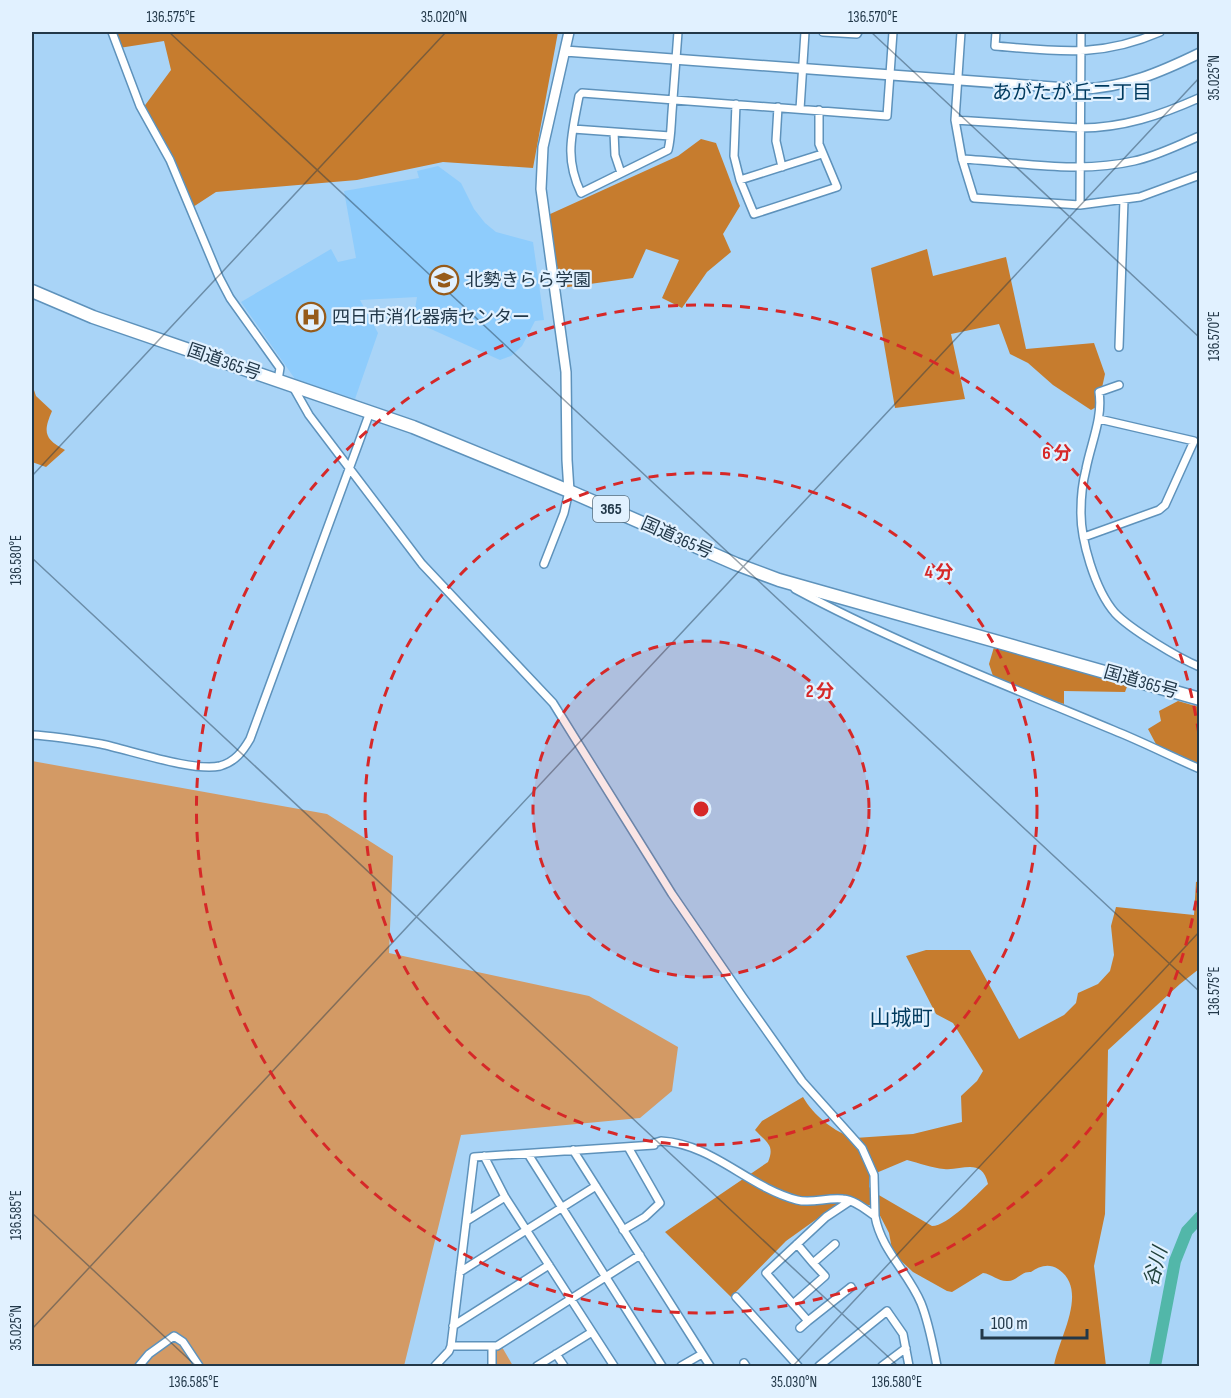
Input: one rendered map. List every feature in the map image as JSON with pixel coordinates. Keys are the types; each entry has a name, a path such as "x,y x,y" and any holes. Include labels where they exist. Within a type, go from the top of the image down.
{"highway":[{"name":"国道365号","path":"32,291 93,317 413,427 569,491 736,564 780,580 1200,699"}],"street":[{"path":"112,32 140,106 170,160 219,277 280,368 278,380"},
{"path":"544,564 564,513 569,491 566,372 541,189 543,147 569,32"},
{"path":"678,32 673,99 670,136 668,150 580,193 570,162 573,129 579,96 582,93 673,99 819,110 887,116 893,32"},
{"path":"800,109 805,32"},
{"path":"823,32 857,34 858,32"},
{"path":"961,32 955,120 962,159 974,198 1080,205 1140,197 1200,175"},
{"path":"996,32 995,46 1080,52 1129,44 1160,32"},
{"path":"1080,205 1081,32"},
{"path":"565,51 1081,89 1098,89 1140,80 1200,53"},
{"path":"955,120 1080,128 1133,123 1198,98 1200,100"},
{"path":"736,104 734,156 740,180 754,214 837,187 822,154 819,139 819,110"},
{"path":"778,107 777,141 782,167"},
{"path":"573,129 670,136"},
{"path":"614,132 614,150 621,173"},
{"path":"962,159 1080,167 1136,160 1166,151 1200,136"},
{"path":"740,180 822,154"},
{"path":"1119,346 1124,200"},
{"path":"291,385 309,415 422,564 553,703 672,894 742,996 802,1081 862,1148 874,1175 875,1216 878,1228 887,1249 921,1303 937,1366"},
{"path":"1119,385 1099,392 1101,405 1099,419 1086,469 1080,507 1084,537 1094,578 1105,600 1128,625 1200,667"},
{"path":"32,735 101,744 205,767 220,766 243,752 250,739 370,412"},
{"path":"1084,537 1159,510 1165,505 1194,441 1099,419"},
{"path":"780,580 847,617 1012,689 1114,730 1200,769"},
{"path":"435,1366 451,1346 474,1157 654,1145 661,1141 709,1154 761,1184 796,1200 812,1202 844,1199 875,1216"},
{"path":"624,1230 660,1203 628,1146"},
{"path":"573,1150 710,1366"},
{"path":"528,1154 662,1366"},
{"path":"484,1156 505,1197 614,1366"},
{"path":"460,1272 596,1186"},
{"path":"468,1220 505,1197"},
{"path":"808,1321 766,1273 826,1217 850,1201"},
{"path":"793,1304 825,1276 797,1244"},
{"path":"813,1263 834,1244"},
{"path":"451,1346 497,1346 640,1255"},
{"path":"453,1326 549,1265"},
{"path":"801,1328 851,1287"},
{"path":"736,1297 798,1366"},
{"path":"819,1366 887,1311 903,1334 909,1366"},
{"path":"537,1366 592,1332"},
{"path":"139,1366 149,1354 174,1336 183,1341 199,1366"},
{"path":"492,1346 492,1366"},
{"path":"882,1366 906,1348"},
{"path":"556,1354 564,1366"},
{"path":"681,1366 702,1354"}],"shaded area":[{"path":"115,32 558,32 533,168 443,162 357,180 216,192 193,207 143,108 171,70 164,41 119,48"},
{"path":"701,139 716,143 740,206 723,234 731,252 707,272 682,308 662,298 679,260 646,249 633,278 561,288 548,215 678,156"},
{"name":"北勢きらら学園","path":"438,166 461,183 474,209 496,232 533,242 544,320 535,321 522,346 511,356 500,360 413,321 417,297 360,300 378,333 355,399 295,379 241,302 331,249 338,262 356,258 344,191 419,178 417,171"},
{"path":"927,249 933,276 1006,257 1026,349 1094,343 1105,374 1098,406 1091,410 1053,385 1028,363 1010,354 999,324 951,334 965,399 895,408 871,268"},
{"path":"32,384 36,396 52,411 47,424 49,438 65,450 46,467 32,462"},
{"path":"994,647 1128,684 1125,692 1064,691 1064,704 1026,692 993,676 989,664"},
{"path":"1178,701 1199,707 1199,764 1157,746 1148,729 1161,721 1159,711"},
{"path":"32,761 327,814 393,856 389,953 589,996 678,1047 672,1091 640,1118 461,1135 404,1366 32,1366"},
{"path":"1199,881 1199,969 1108,1050 1105,1214 1094,1266 1106,1366 1054,1366 1072,1302 1067,1278 1058,1269 1044,1266 1008,1281 983,1273 952,1292 947,1291 913,1272 898,1258 892,1249 889,1233 875,1206 842,1201 786,1241 731,1297 665,1232 768,1162 770,1148 755,1130 762,1121 803,1097 825,1122 847,1136 855,1138 913,1134 962,1122 961,1096 977,1081 983,1071 953,1023 936,1014 906,956 926,950 970,950 1019,1039 1064,1015 1076,1003 1078,993 1098,984 1110,971 1114,955 1111,926 1116,907 1194,915 1196,882","holes":["907,1160 944,1169 976,1168 985,1176 988,1184 954,1216 939,1225 932,1226 869,1187 869,1176"]},
{"path":"502,1347 513,1366 495,1366 496,1353"}],"waterway":[{"name":"谷川","path":"1155,1366 1175,1261 1187,1231 1200,1217"}],"place":[{"name":"北勢きらら学園","path":"444,280"},
{"name":"四日市消化器病センター","path":"311,317"}],"district":[{"name":"あがたが丘二丁目","path":"1072,93"},
{"name":"山城町","path":"901,1018"}]}
